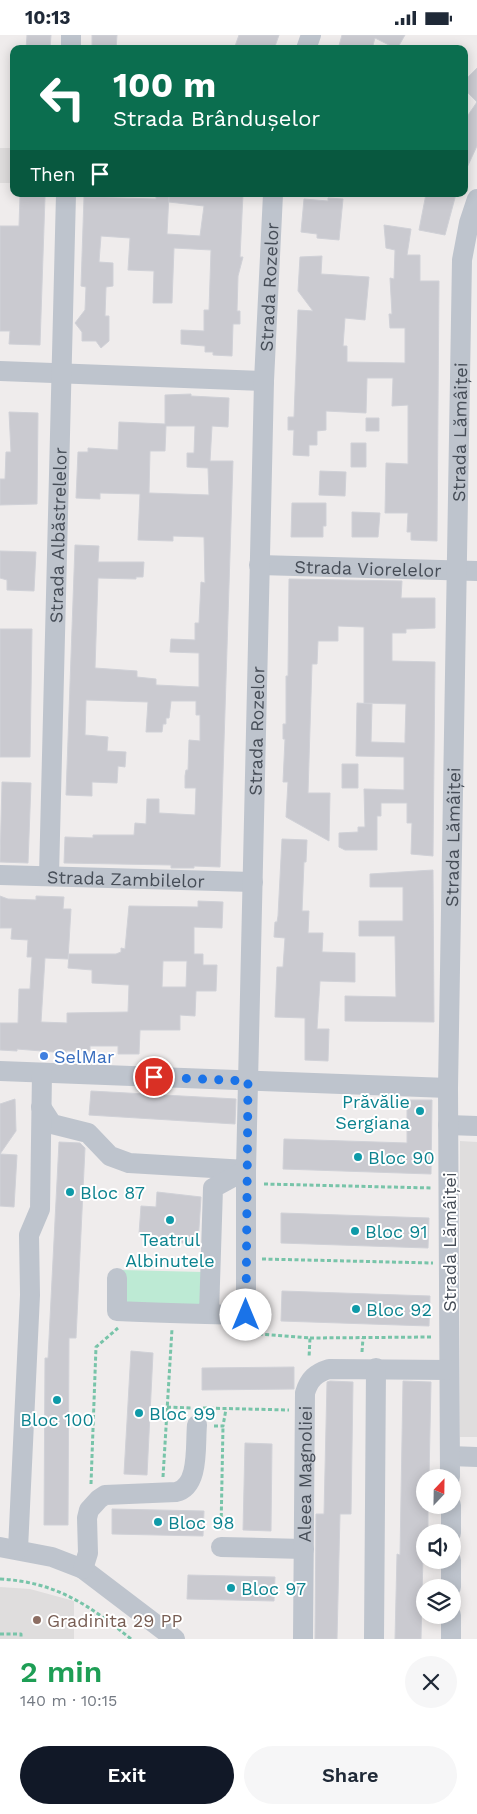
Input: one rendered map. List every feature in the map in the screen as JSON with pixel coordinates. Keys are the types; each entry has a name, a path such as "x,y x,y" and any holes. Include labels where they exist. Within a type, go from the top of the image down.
{"street":[{"name":"Strada Albăstrelelor","path":"49,876 66,197"},
{"name":"Strada Rozelor","path":"246,1315 245,1177 259,565 264,381 273,197"},
{"name":"Strada Lămâiței","path":"450,1469 448,1089 462,260 469,223 477,199"},
{"path":"0,371 264,381"},
{"name":"Strada Viorelelor","path":"259,565 477,571"},
{"name":"Strada Zambilelor","path":"0,875 253,883"},
{"path":"0,1071 448,1089"},
{"path":"42,1073 40,1209 29,1235 30,1295 9,1548 52,1557 83,1569 175,1639"},
{"path":"42,1107 52,1124 88,1133 110,1156 119,1160 245,1177"},
{"path":"448,1125 477,1126"},
{"path":"209,1314 212,1188 245,1177"},
{"path":"117,1278 117,1311 246,1315"},
{"path":"374,1639 376,1368"},
{"name":"Aleea Magnoliei","path":"304,1639 305,1411 308,1383 314,1375 329,1369 450,1370"},
{"path":"83,1569 88,1553 87,1525 90,1510 105,1495 181,1491 190,1484 197,1425"},
{"path":"450,1456 477,1457"},
{"path":"221,1547 304,1549"},
{"path":"451,1624 451,1639"}],"path":[{"path":"245,1177 448,1188"},
{"path":"246,1258 449,1263"},
{"path":"90,1510 96,1347 135,1312"},
{"path":"162,1493 172,1313"},
{"path":"246,1315 260,1334 310,1338 449,1337"},
{"path":"308,1383 310,1338"},
{"path":"167,1407 305,1411"},
{"path":"221,1547 223,1426"},
{"path":"0,1579 26,1581 78,1600 131,1639"},
{"path":"0,1633 21,1634 21,1639"}],"shaded area":[{"path":"0,148 10,148 10,183 0,183"},
{"path":"460,1141 477,1142 477,1437 460,1437"},
{"name":"Gradinita 29 PP","path":"0,1587 30,1589 74,1601 74,1639 0,1639"}],"green space":[{"path":"122,1270 203,1272 202,1306 122,1304"}],"building":[{"path":"27,35 51,35 50,45 26,45"},
{"path":"92,35 117,35 116,45 92,45"},
{"path":"239,35 279,35 275,45 235,45"},
{"path":"342,35 405,35 399,45 389,45 375,38 373,45 339,45"},
{"path":"477,68 477,102 468,93 468,77"},
{"path":"477,102 477,146 468,165 468,115"},
{"path":"20,197 45,197 40,345 9,344 10,331 0,331 0,226 19,226"},
{"path":"84,197 156,199 156,197 169,197 167,234 200,236 204,206 169,202 169,197 243,197 240,257 243,257 238,276 237,311 240,311 240,324 233,324 232,356 213,355 213,352 205,352 205,346 181,344 181,330 204,331 204,310 209,310 211,250 174,248 172,303 153,303 154,271 128,270 130,238 101,236 99,262 113,263 113,286 106,287 105,316 109,316 109,341 101,348 96,341 82,341 82,332 75,323 85,310 86,287 81,286"},
{"path":"425,197 455,197 445,235 419,230"},
{"path":"328,198 343,199 339,240 317,238 317,234 301,232 304,199 328,201"},
{"path":"384,225 411,229 407,255 420,255 420,281 439,281 437,541 411,540 411,532 407,532 408,513 385,513 386,463 408,464 408,405 392,406 393,378 367,378 366,413 326,411 326,430 317,431 317,445 309,445 309,456 293,455 294,430 288,430 288,417 294,417 298,310 313,311 298,291 300,257 322,256 321,274 369,277 365,320 345,318 343,346 347,346 347,362 405,363 405,328 390,328 389,314 392,314 390,278 394,279 395,250 386,248"},
{"path":"191,394 191,396 229,398 228,427 212,426 210,461 233,461 220,867 194,866 194,868 171,868 171,865 64,863 65,837 93,838 93,835 134,835 135,823 146,824 147,799 159,799 159,813 195,815 196,788 185,788 185,776 186,770 188,770 189,740 200,741 200,715 196,715 196,701 171,701 169,718 166,718 166,724 163,724 162,732 146,732 148,702 86,700 85,735 108,737 107,751 126,752 125,767 118,766 117,783 92,782 92,796 66,795 75,545 99,546 98,562 144,562 143,577 136,577 136,579 98,578 95,668 137,671 137,677 156,679 156,685 199,687 199,653 170,652 171,639 195,640 195,623 199,623 201,582 205,583 204,537 173,536 173,541 138,540 140,494 100,493 100,499 76,498 78,452 88,452 88,448 118,450 119,422 165,424 165,395","holes":["166,426 195,426 194,453 187,453 187,467 208,468 209,495 149,493 150,451 165,451"]},
{"path":"9,412 38,413 37,504 0,505 0,479 5,479 6,452 11,452"},
{"path":"366,418 379,418 379,431 366,431"},
{"path":"351,443 366,443 366,467 351,467"},
{"path":"320,471 346,472 345,496 319,495"},
{"path":"292,503 326,503 326,526 323,526 323,537 291,537"},
{"path":"352,512 380,513 378,537 352,537"},
{"path":"0,551 36,552 34,591 7,590 7,580 0,578"},
{"path":"289,579 402,581 401,598 435,598 435,628 406,629 406,633 392,633 392,661 435,662 433,856 411,854 412,823 407,823 407,803 381,803 381,816 377,816 377,850 345,850 339,847 339,833 358,832 358,827 365,827 364,789 404,790 404,757 356,756 357,703 372,704 371,742 405,743 406,704 364,703 364,627 338,626 338,641 318,641 317,664 312,664 308,793 330,793 329,841 286,817 288,782 283,782 285,739 283,739 283,724 286,724 286,676 288,676"},
{"path":"0,629 32,629 30,757 0,757"},
{"path":"342,764 358,764 358,788 342,788"},
{"path":"2,782 31,783 28,863 0,862"},
{"path":"282,839 307,840 302,911 309,911 308,933 323,933 322,952 355,953 355,982 320,981 317,1029 329,1029 328,1061 305,1060 305,1018 275,1017 277,967 283,967 285,938 274,937 275,922 277,922 278,916"},
{"path":"433,870 434,1022 345,1021 345,996 396,997 395,936 359,936 359,921 403,921 403,887 370,887 370,874"},
{"path":"0,896 8,899 36,900 36,896 64,897 63,909 71,909 68,959 45,958 41,1022 67,1023 67,1013 128,1012 129,985 92,983 92,970 68,968 69,954 116,954 121,952 121,948 125,949 129,906 198,907 198,901 223,902 222,928 194,927 194,954 203,954 203,965 217,965 216,991 196,991 195,1016 180,1015 180,1030 140,1030 139,1054 118,1054 118,1046 90,1046 90,1051 66,1051 66,1053 17,1049 17,1051 0,1050 0,1023 18,1023 19,989 30,989 32,957 27,957 28,940 11,939 12,928 0,928","holes":["163,961 187,961 186,987 162,987"]},
{"path":"91,1091 236,1099 235,1124 89,1115"},
{"path":"15,1099 16,1131 0,1154 0,1104"},
{"name":"Bloc 90","path":"407,1100 432,1100 431,1174 283,1169 284,1139 407,1143"},
{"path":"59,1142 80,1143 85,1148 76,1338 69,1338 68,1525 44,1525 45,1358 48,1358"},
{"path":"0,1154 17,1155 14,1207 0,1206"},
{"name":"Teatrul Albinutele","path":"157,1192 201,1197 198,1244 153,1241 154,1235 139,1234 141,1206 156,1207"},
{"name":"Bloc 91","path":"281,1213 429,1218 428,1248 281,1243"},
{"name":"Bloc 92","path":"282,1291 430,1296 429,1326 281,1321"},
{"name":"Bloc 99","path":"131,1351 153,1353 147,1475 124,1474"},
{"path":"294,1367 294,1389 202,1390 202,1368"},
{"path":"403,1381 431,1382 429,1469 416,1469 416,1514 428,1514 428,1524 416,1524 416,1569 423,1569 422,1579 416,1579 416,1624 421,1624 421,1639 395,1639 397,1554 400,1555"},
{"path":"327,1382 353,1382 351,1514 340,1514 337,1639 315,1639 316,1514 324,1514"},
{"path":"245,1443 272,1444 271,1531 243,1530"},
{"name":"Bloc 98","path":"112,1509 204,1511 203,1536 112,1534"},
{"name":"Bloc 97","path":"188,1575 275,1577 274,1601 187,1599"}],"place":[{"name":"SelMar","path":"44,1056"},
{"name":"Prăvălie Sergiana","path":"420,1111"},
{"name":"Bloc 90","path":"358,1157"},
{"name":"Bloc 87","path":"70,1192"},
{"name":"Teatrul Albinutele","path":"170,1220"},
{"name":"Bloc 91","path":"355,1231"},
{"name":"Bloc 92","path":"356,1309"},
{"name":"Bloc 100","path":"57,1400"},
{"name":"Bloc 99","path":"139,1413"},
{"name":"Bloc 98","path":"158,1522"},
{"name":"Bloc 97","path":"231,1588"},
{"name":"Gradinita 29 PP","path":"37,1620"}],"route":[{"path":"154,1077 248,1081 245,1183 246,1315"}]}
